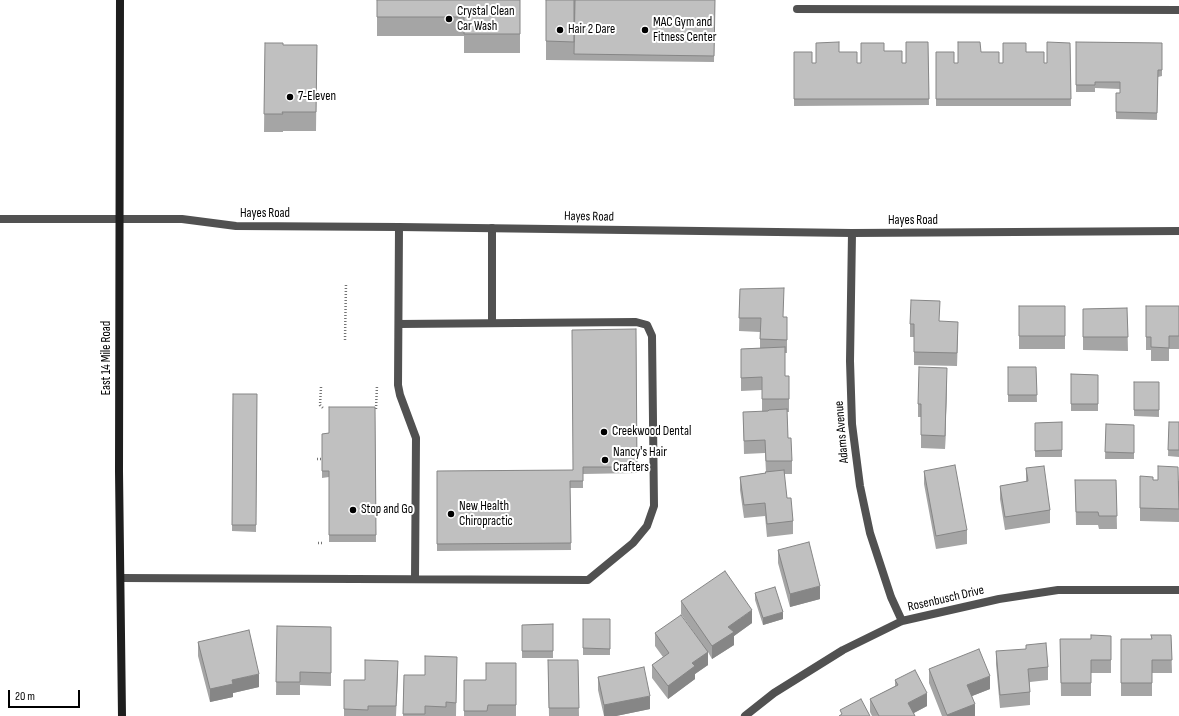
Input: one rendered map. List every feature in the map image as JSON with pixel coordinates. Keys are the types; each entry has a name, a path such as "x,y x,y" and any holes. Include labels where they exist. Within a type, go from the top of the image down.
{"main road":[{"name":"East 14 Mile Road","path":"120,0 119,471 122,716"}],"street":[{"path":"797,9 1179,10"},
{"name":"Hayes Road","path":"0,219 182,219 236,226 852,233 1179,232"},
{"path":"399,227 398,385 400,395 416,438 415,579"},
{"path":"492,228 492,323"},
{"name":"Adams Avenue","path":"852,233 850,361 852,424 860,486 870,533 891,597 902,621"},
{"path":"121,578 588,580 633,543 647,526 654,506 652,336 647,325 636,322 398,324"},
{"name":"Rosenbusch Drive","path":"746,716 774,693 843,650 902,621 998,599 1058,590 1179,590"}],"path":[{"path":"345,340 346,283"},
{"path":"376,409 377,385"},
{"path":"321,387 320,405 324,409"},
{"path":"317,459 322,459"},
{"path":"318,543 324,543"}],"building":[{"path":"377,0 520,0 520,34 464,34 464,17 377,17"},
{"name":"Hair 2 Dare","path":"546,0 574,0 574,42 546,41"},
{"name":"MAC Gym and Fitness Center","path":"575,0 715,0 714,56 574,54"},
{"path":"839,42 839,52 857,52 857,63 861,63 861,43 884,43 884,51 902,51 902,63 906,63 906,42 928,42 929,99 794,99 794,52 812,52 812,63 816,63 816,43"},
{"path":"958,42 980,42 981,52 999,52 999,63 1003,63 1003,43 1026,43 1026,52 1044,52 1044,63 1047,63 1047,42 1070,43 1071,99 936,99 936,52 954,52 954,63 958,63"},
{"path":"1076,42 1162,43 1162,70 1158,70 1157,113 1116,112 1116,93 1120,93 1120,82 1095,82 1095,85 1076,85"},
{"name":"7-Eleven","path":"265,43 283,43 283,45 317,45 316,112 282,112 283,114 264,114"},
{"path":"784,288 783,317 787,317 787,340 760,339 761,318 739,318 740,289"},
{"path":"911,300 940,301 939,321 958,322 957,353 914,352 914,324 910,324"},
{"path":"1019,306 1065,306 1065,336 1019,336"},
{"path":"1146,306 1179,306 1179,336 1169,336 1169,348 1151,347 1151,337 1146,337"},
{"path":"1127,308 1128,337 1083,337 1083,309"},
{"path":"636,329 637,467 583,467 583,481 570,481 571,543 437,544 437,471 573,470 572,330"},
{"path":"785,347 785,376 789,376 789,399 762,399 762,377 741,378 741,349"},
{"path":"919,367 947,368 945,436 921,435 921,404 918,404"},
{"path":"1008,367 1036,367 1037,395 1008,395"},
{"path":"1071,374 1098,375 1098,404 1071,404"},
{"path":"1134,382 1159,382 1159,410 1134,410"},
{"path":"233,394 257,394 256,525 232,525"},
{"name":"Stop and Go","path":"329,407 375,407 376,535 329,535 329,471 322,471 322,434 329,433"},
{"path":"787,409 788,438 791,438 792,461 766,461 765,440 744,441 743,412"},
{"path":"1062,422 1062,450 1035,451 1035,423"},
{"path":"1169,422 1179,422 1179,450 1168,450"},
{"path":"1106,424 1134,425 1134,453 1105,452"},
{"path":"955,465 967,530 936,536 924,471"},
{"path":"1044,466 1050,510 1005,517 1000,486 1028,481 1026,468"},
{"path":"1158,466 1178,467 1179,509 1140,508 1140,476 1153,477 1153,480 1158,480"},
{"path":"784,470 787,498 791,498 793,521 767,524 765,503 744,505 740,477"},
{"path":"1075,480 1116,480 1117,516 1099,516 1098,512 1076,512"},
{"path":"809,542 820,586 790,594 778,550"},
{"path":"725,571 752,610 728,627 734,632 712,646 681,601"},
{"path":"775,587 783,612 763,618 755,593"},
{"path":"681,615 708,652 692,663 695,666 668,686 652,665 669,653 655,633"},
{"path":"583,619 610,619 610,649 583,648"},
{"path":"553,624 553,651 522,651 522,625"},
{"path":"277,626 331,627 331,673 300,672 300,682 276,682"},
{"path":"249,630 259,674 232,680 233,684 210,689 198,642"},
{"path":"1091,635 1111,636 1111,660 1091,660 1091,683 1061,683 1060,639 1091,639"},
{"path":"1151,635 1171,635 1172,660 1152,660 1152,683 1121,683 1121,639 1152,639"},
{"path":"1046,643 1048,667 1028,669 1030,692 1000,695 996,651 1026,649 1026,645"},
{"path":"979,649 990,676 967,685 975,704 947,715 929,669"},
{"path":"425,656 457,657 456,703 446,702 446,707 425,706 425,714 403,714 404,675 425,675"},
{"path":"365,660 398,661 396,706 368,706 368,710 344,709 344,680 365,680"},
{"path":"548,660 578,660 579,708 549,708"},
{"path":"486,663 516,663 516,705 488,705 487,711 464,711 464,680 486,680"},
{"path":"644,667 650,696 604,705 598,677"},
{"path":"915,670 927,693 908,703 915,716 879,716 870,699 898,685 895,680"},
{"path":"861,699 870,716 839,716 842,714 840,710"}],"place":[{"name":"Crystal Clean Car Wash","path":"449,19"},
{"name":"Hair 2 Dare","path":"560,30"},
{"name":"MAC Gym and Fitness Center","path":"645,30"},
{"name":"7-Eleven","path":"290,97"},
{"name":"Creekwood Dental","path":"604,432"},
{"name":"Nancy's Hair Crafters","path":"605,460"},
{"name":"Stop and Go","path":"353,510"},
{"name":"New Health Chiropractic","path":"451,514"}]}
